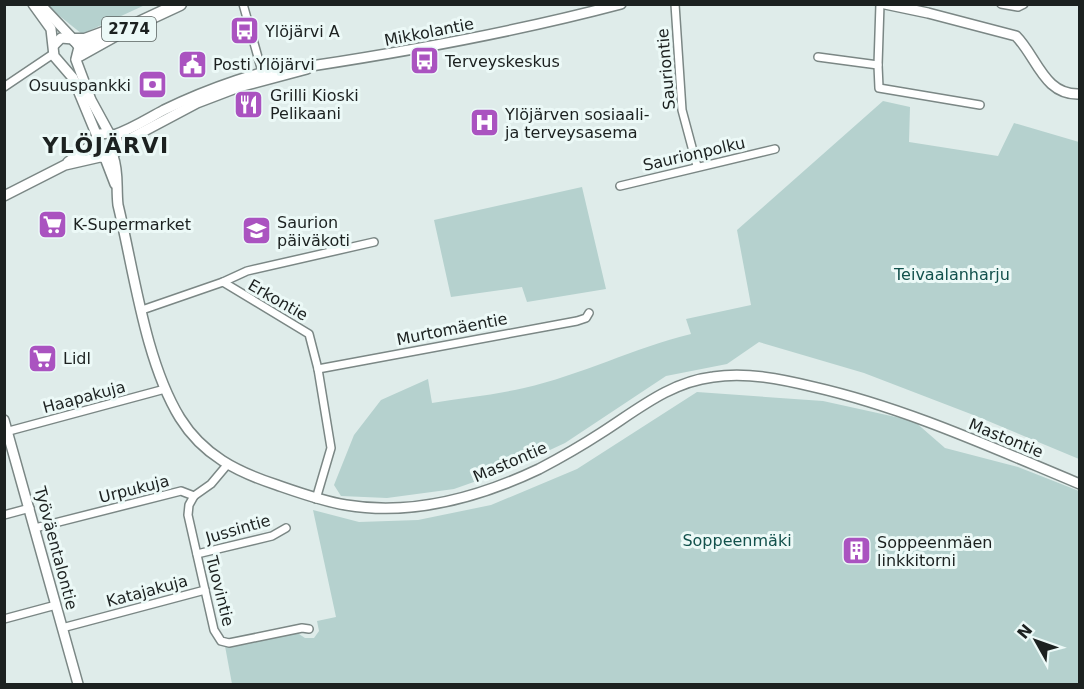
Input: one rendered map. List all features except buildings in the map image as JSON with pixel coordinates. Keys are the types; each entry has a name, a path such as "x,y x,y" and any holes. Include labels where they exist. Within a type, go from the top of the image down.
{"highway":[{"name":"2774","path":"74,40 85,40 97,36 165,4"},
{"name":"2774","path":"77,58 114,35 180,4"}],"main road":[{"path":"33,4 51,29 56,58 73,78 95,140 94,152 109,155"},
{"path":"4,196 65,165 109,155 118,144 91,100 77,58 79,47 40,4"},
{"name":"Mikkolantie","path":"112,134 129,130 178,104 236,81 303,70 311,66 459,42 553,22 621,4"},
{"path":"885,4 930,9 1016,36 1047,81 1065,93 1080,94"},
{"path":"54,49 61,38 74,40"},
{"path":"62,63 69,63 77,58"},
{"name":"Mikkolantie","path":"109,155 136,135 181,110 264,77"},
{"path":"65,165 103,133 112,134"},
{"name":"Mastontie","path":"109,155 118,205 154,356 165,388 181,419 205,449 227,465 260,480 316,499 347,505 382,507 425,505 462,497 497,486 549,463 668,390 700,379 734,375 759,376 793,382 872,402 1080,484"},
{"name":"Työväentalontie","path":"4,420 9,431 78,684"}],"street":[{"path":"243,4 264,77"},
{"name":"Sauriontie","path":"675,4 682,110 697,166"},
{"path":"880,4 879,88 980,105"},
{"path":"1001,4 1018,7 1024,4"},
{"path":"4,87 54,49"},
{"path":"819,57 878,65"},
{"name":"Saurionpolku","path":"620,186 776,149"},
{"path":"223,282 247,271 374,242"},
{"name":"Erkontie","path":"142,310 223,282 305,330 312,338 331,448 316,499"},
{"name":"Murtomäentie","path":"318,369 577,321 586,318 589,314"},
{"name":"Haapakuja","path":"9,431 165,388"},
{"name":"Urpukuja","path":"35,528 182,491 194,496 211,484 227,465"},
{"name":"Tuovintie","path":"194,496 189,505 188,515 214,630 221,641 229,643 302,628 309,629"},
{"path":"4,515 30,508"},
{"name":"Jussintie","path":"197,554 272,536 286,528"},
{"name":"Katajakuja","path":"62,628 205,590"},
{"path":"4,619 56,605"}],"green space":[{"path":"46,5 145,5 82,34"},
{"name":"Teivaalanharju","path":"883,101 910,107 909,142 998,156 1014,123 1079,142 1079,459 864,373 759,342 727,364 666,376 565,443 505,471 454,489 387,498 341,496 334,485 354,435 381,400 428,379 432,403 490,395 545,383 691,334 686,319 751,305 737,230"},
{"path":"582,187 606,289 527,302 522,287 451,297 434,220"},
{"name":"Soppeenmäki","path":"697,392 823,401 914,421 945,448 1018,467 1079,491 1079,684 232,684 225,646 296,632 305,638 314,638 319,631 317,621 336,617 313,510 359,522 418,520 491,505 577,469"}],"place":[{"name":"Ylöjärvi A","path":"244,31"},
{"name":"Terveyskeskus","path":"424,61"},
{"name":"Posti Ylöjärvi","path":"192,64"},
{"name":"Osuuspankki","path":"152,85"},
{"name":"Grilli Kioski Pelikaani","path":"249,104"},
{"name":"Ylöjärven sosiaali- ja terveysasema","path":"484,123"},
{"name":"K-Supermarket","path":"52,224"},
{"name":"Saurion päiväkoti","path":"256,231"},
{"name":"Lidl","path":"42,358"},
{"name":"Soppeenmäen linkkitorni","path":"856,551"}],"district":[{"name":"YLÖJÄRVI","path":"106,145"}]}
